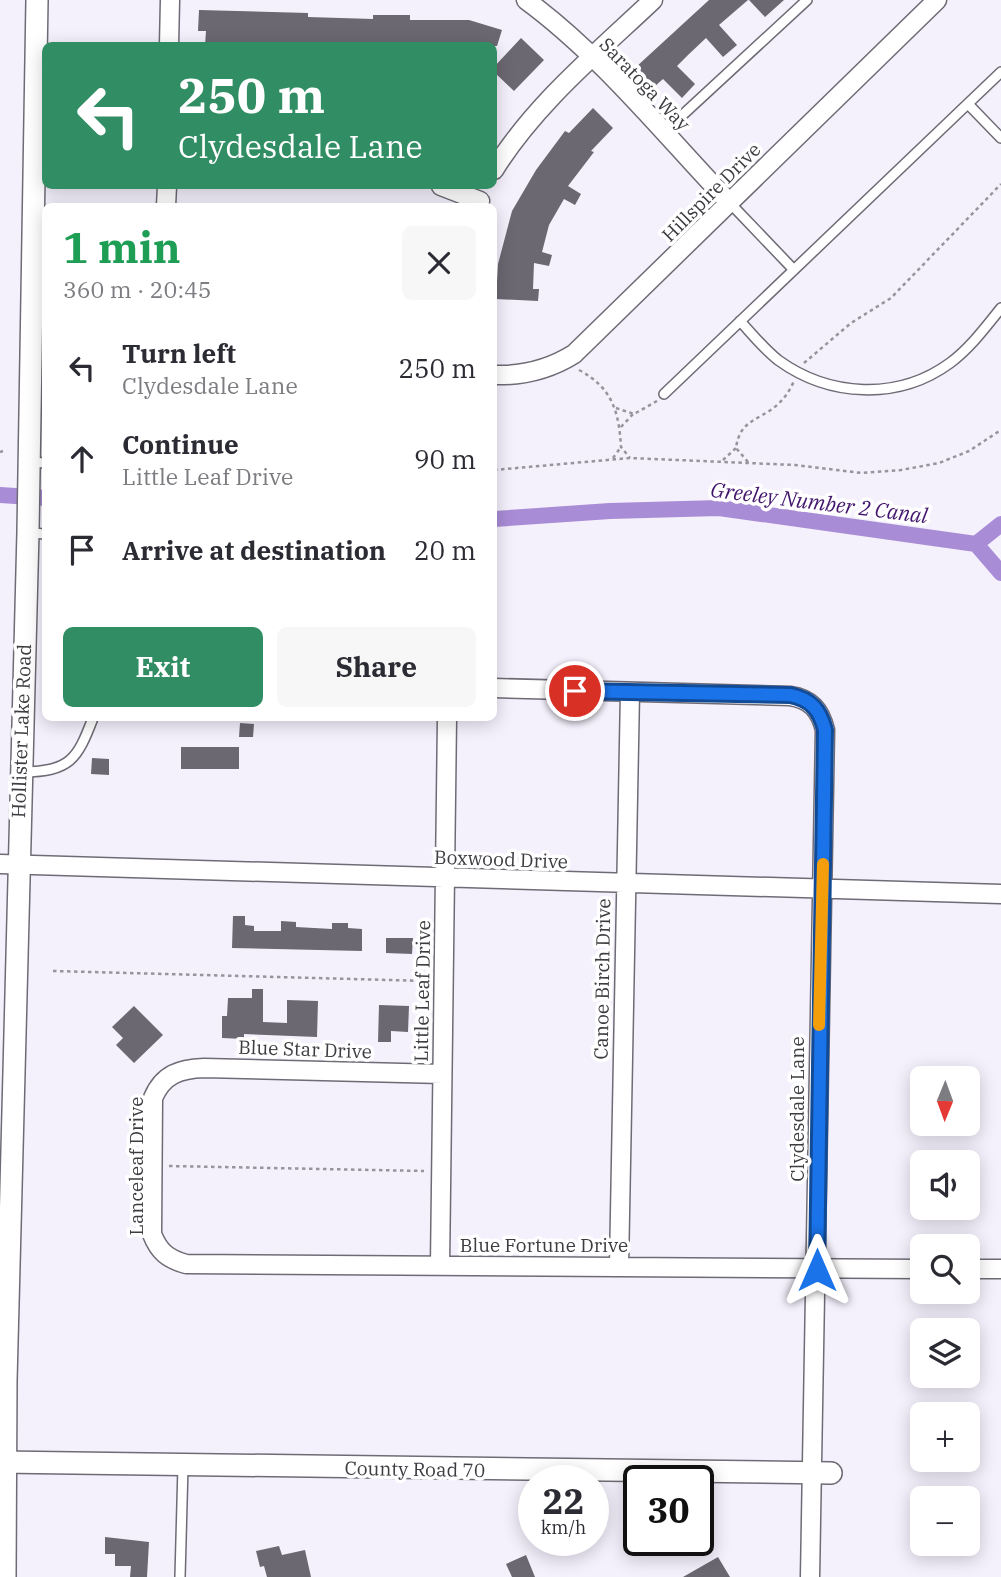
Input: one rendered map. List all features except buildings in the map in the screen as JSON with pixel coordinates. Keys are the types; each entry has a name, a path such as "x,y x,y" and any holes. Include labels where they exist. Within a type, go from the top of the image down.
{"street":[{"name":"Hollister Lake Road","path":"5,1577 3,1462 9,864 20,772 34,529 37,0"},
{"path":"169,42 170,0"},
{"name":"Saratoga Way","path":"526,0 548,16 592,58 729,202"},
{"path":"497,165 513,141 592,58 653,0"},
{"name":"Hillspire Drive","path":"497,374 529,372 556,365 574,354 937,0"},
{"path":"451,189 481,198"},
{"path":"497,688 630,692"},
{"name":"Canoe Birch Drive","path":"619,1266 624,883 630,692"},
{"name":"Clydesdale Lane","path":"630,692 790,695 811,704 821,714 825,730 817,1270 820,1472 810,1577"},
{"name":"Little Leaf Drive","path":"440,1266 447,721"},
{"name":"Boxwood Drive","path":"9,864 1001,894"},
{"name":"Blue Star Drive","path":"168,1076 185,1069 204,1068 442,1074"},
{"name":"Lanceleaf Drive","path":"166,1257 157,1248 152,1234 153,1098 158,1085 168,1076"},
{"name":"Blue Fortune Drive","path":"166,1257 186,1264 910,1269"},
{"path":"980,1269 1001,1269"},
{"name":"County Road 70","path":"3,1462 820,1472"}],"lane":[{"path":"663,133 807,0"},
{"path":"664,394 1001,72"},
{"path":"968,104 1001,138"},
{"path":"729,202 793,270"},
{"path":"740,321 777,359 799,372 848,389 892,389 915,383 951,363 969,347 1001,308"},
{"path":"20,772 50,771 65,766 81,750 92,721"},
{"path":"180,1577 183,1466"}],"path":[{"path":"721,461 736,448 738,435 746,424 780,402 804,363 828,341 898,291 1001,184"},
{"path":"573,368 584,373 603,390 615,407 621,427 621,447 611,460"},
{"path":"621,427 634,414 664,394"},
{"path":"615,407 634,414"},
{"path":"497,470 630,458 748,462 839,472 901,470 949,459 969,451 1001,430"},
{"path":"621,447 630,458"},
{"path":"736,448 748,462"},
{"path":"53,971 431,981"},
{"path":"168,1166 428,1171"}],"waterway":[{"name":"Greeley Number 2 Canal","path":"0,495 42,498"},
{"name":"Greeley Number 2 Canal","path":"497,519 610,511 719,508 976,544 1001,573"},
{"path":"976,544 1001,524"}],"slow traffic":[{"path":"819,1025 823,864"}],"route":[{"path":"575,691 790,695 801,697 821,714 825,730 818,1041 817,1270"}]}
